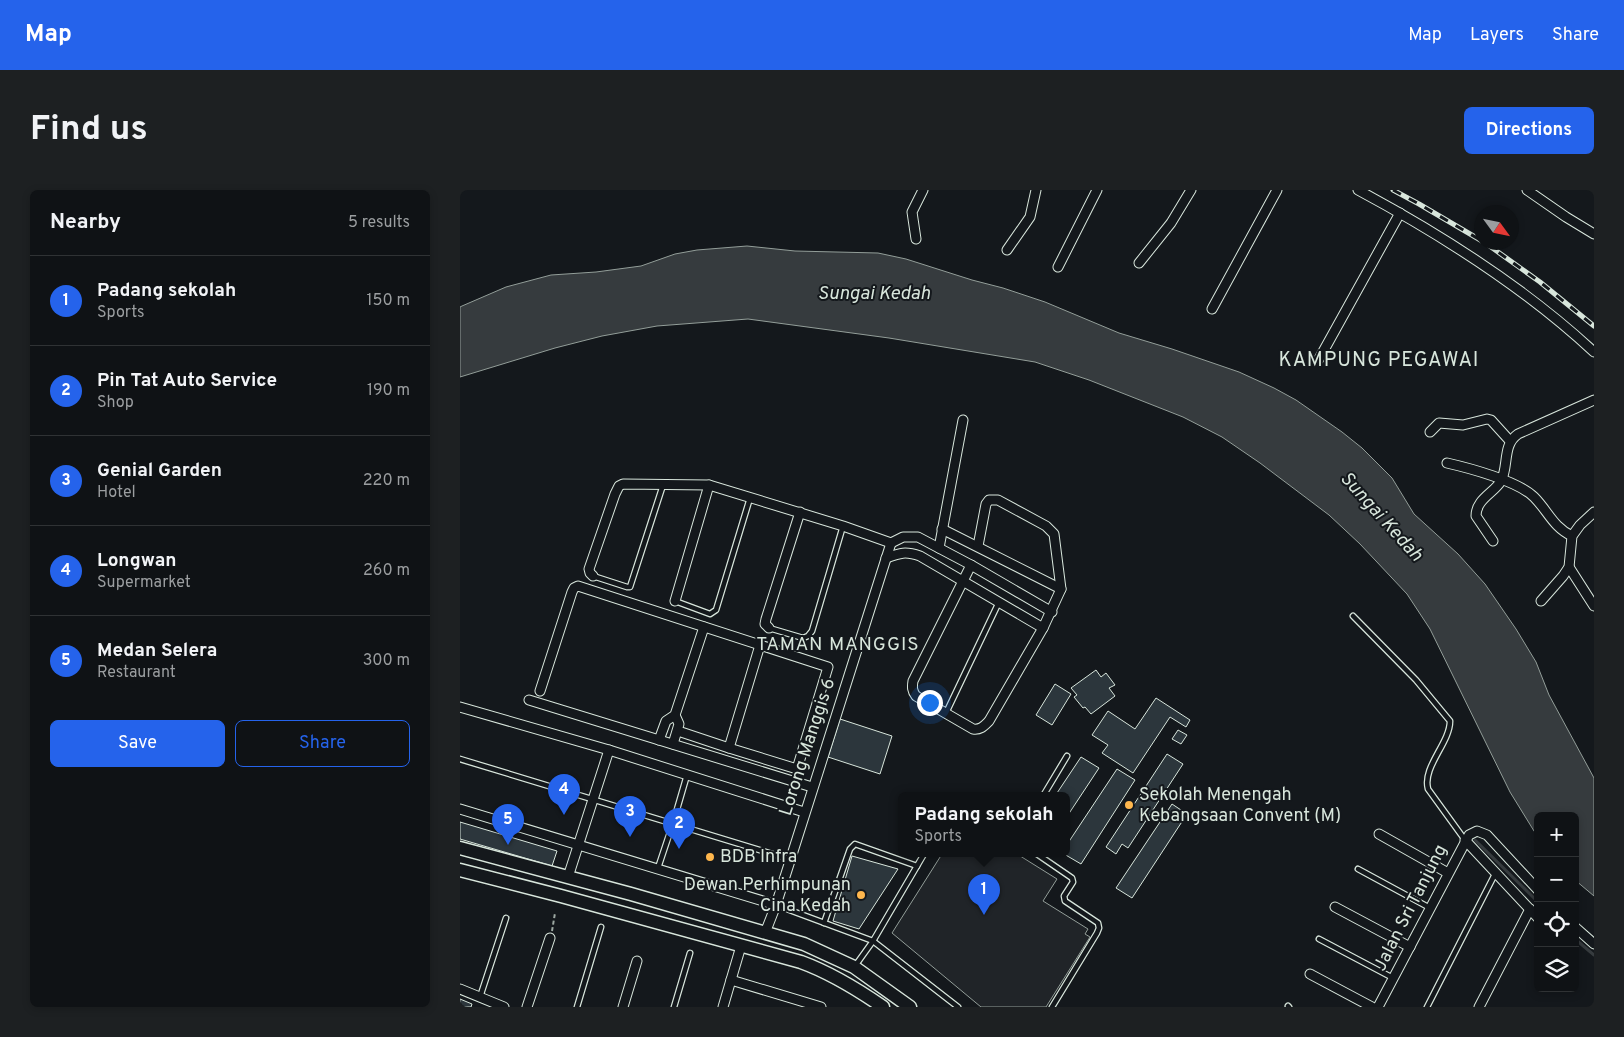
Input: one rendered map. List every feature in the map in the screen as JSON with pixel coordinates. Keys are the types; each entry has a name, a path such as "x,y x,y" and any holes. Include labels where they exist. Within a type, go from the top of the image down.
{"main road":[{"path":"460,848 804,944 854,967 910,1007"},
{"path":"460,870 801,962 843,981 882,1007"}],"street":[{"path":"916,239 912,212 923,190"},
{"path":"1007,250 1030,217 1036,190"},
{"path":"1058,267 1097,190"},
{"path":"1139,263 1171,223 1191,190"},
{"path":"1212,309 1277,190"},
{"path":"1358,190 1436,234 1503,279 1558,320 1594,352"},
{"path":"1527,190 1594,234"},
{"path":"1319,359 1400,213"},
{"path":"1493,542 1476,516 1476,513 1484,498 1502,480 1510,441 1518,434 1594,400"},
{"path":"1430,432 1439,423 1463,425 1487,418 1510,441"},
{"path":"939,548 964,420"},
{"path":"1447,463 1468,467 1502,480 1530,494 1560,530 1572,536"},
{"path":"594,576 590,573 589,569 617,489 623,484 709,485 800,512 891,543 903,537 914,537 971,565 1052,612"},
{"path":"675,601 709,485"},
{"path":"971,565 913,680 913,692 916,696 973,729 979,729 989,721 1052,612 1061,589 1054,534 1046,526 998,500 989,500 986,504 978,546"},
{"path":"769,628 765,624 766,619 800,512"},
{"path":"1541,601 1569,567 1572,536 1580,525 1594,512"},
{"path":"942,529 1061,589"},
{"name":"Lorong Manggis 6","path":"765,933 776,905 789,859 891,543"},
{"path":"886,558 908,552 920,556 1043,628"},
{"path":"1569,567 1594,606"},
{"path":"540,691 574,588 578,586 828,667 798,769 678,731"},
{"path":"659,740 666,721 675,715 704,627"},
{"path":"729,748 760,646"},
{"path":"529,700 812,787"},
{"path":"461,706 609,750 804,812"},
{"path":"674,744 678,731 678,720 675,715"},
{"path":"568,877 609,750"},
{"path":"460,809 776,905"},
{"path":"1465,840 1472,832 1477,831 1487,835 1534,886"},
{"path":"1379,834 1448,873"},
{"name":"Jalan Sri Tanjung","path":"1378,1007 1465,840 1534,914"},
{"path":"1335,907 1410,947"},
{"path":"1479,1007 1530,909"},
{"path":"1579,931 1594,944"},
{"path":"527,1007 550,938"},
{"path":"722,1007 741,946"},
{"path":"623,1007 638,961"},
{"path":"1310,974 1372,1007"},
{"path":"731,980 821,1007"},
{"path":"460,989 504,1007"}],"lane":[{"path":"594,576 630,587 664,485"},
{"path":"675,601 710,614 716,610 751,497"},
{"path":"769,628 803,638 812,631 843,526"},
{"path":"946,713 999,602"},
{"path":"1353,616 1416,680 1450,721 1449,730 1430,770 1427,783 1428,789 1465,840"},
{"path":"1045,792 1067,756"},
{"path":"460,759 789,859"},
{"path":"658,868 674,823 687,775"},
{"path":"824,923 850,849 855,844 917,866"},
{"path":"854,967 873,941 922,857"},
{"path":"1041,857 1072,878 1073,882 1064,896 1065,901 1098,923 1099,928 1052,1007"},
{"path":"1358,869 1430,908"},
{"path":"1427,1007 1496,872"},
{"path":"776,905 873,941 958,1007"},
{"path":"480,997 506,918"},
{"path":"577,1007 601,927"},
{"path":"1319,939 1393,978"},
{"path":"674,1007 690,952"}],"path":[{"path":"550,938 555,913"}],"shaded area":[{"path":"940,857 1022,857 1057,879 1043,901 1088,929 1085,934 1090,937 1046,1007 981,1007 892,933"}],"water":[{"name":"Sungai Kedah","path":"747,246 795,251 878,253 906,259 1045,302 1119,333 1239,372 1296,400 1342,432 1362,448 1392,478 1414,514 1458,554 1485,584 1536,662 1549,695 1594,778 1594,896 1579,883 1579,812 1534,812 1534,831 1510,792 1430,629 1407,594 1360,544 1329,515 1222,437 1183,417 1089,380 1035,362 889,338 748,319 657,326 602,336 555,348 460,377 460,307 506,287 551,275 641,266 675,254 697,250"}],"building":[{"path":"1096,670 1101,677 1106,673 1115,685 1109,688 1115,696 1091,714 1074,697 1077,695 1071,688"},
{"path":"1055,684 1071,694 1052,725 1036,715"},
{"path":"1156,698 1190,720 1186,727 1170,717 1133,773 1102,753 1108,745 1092,735 1108,711 1135,729"},
{"path":"840,719 892,736 880,774 828,757"},
{"path":"1178,730 1187,735 1181,744 1172,739"},
{"path":"1167,754 1183,764 1128,848 1122,844 1116,854 1106,847"},
{"path":"1081,757 1099,768 1070,812 1070,792 1058,792"},
{"path":"1117,769 1135,780 1081,864 1069,857 1070,840"},
{"path":"1172,804 1187,814 1132,898 1116,888"},
{"path":"460,822 557,851 552,866 460,839"},
{"name":"Dewan Perhimpunan Cina Kedah","path":"852,856 898,869 859,929 833,921"},
{"path":"460,999 472,1004 471,1007 460,1007"}],"waterway":[{"path":"1475,840 1534,898"},
{"path":"1579,942 1594,955"}],"railway":[{"path":"1393,190 1474,236"},
{"path":"1495,250 1540,282 1594,326"}],"place":[{"name":"Sekolah Menengah Kebangsaan Convent (M)","path":"1129,805"},
{"name":"Longwan","path":"564,815"},
{"name":"Genial Garden","path":"630,837"},
{"name":"Medan Selera","path":"508,845"},
{"name":"Pin Tat Auto Service","path":"679,849"},
{"name":"BDB Infra","path":"710,857"},
{"name":"Dewan Perhimpunan Cina Kedah","path":"861,895"},
{"name":"Padang sekolah","path":"984,915"}],"district":[{"name":"KAMPUNG PEGAWAI","path":"1379,361"},
{"name":"TAMAN MANGGIS","path":"838,645"}]}
